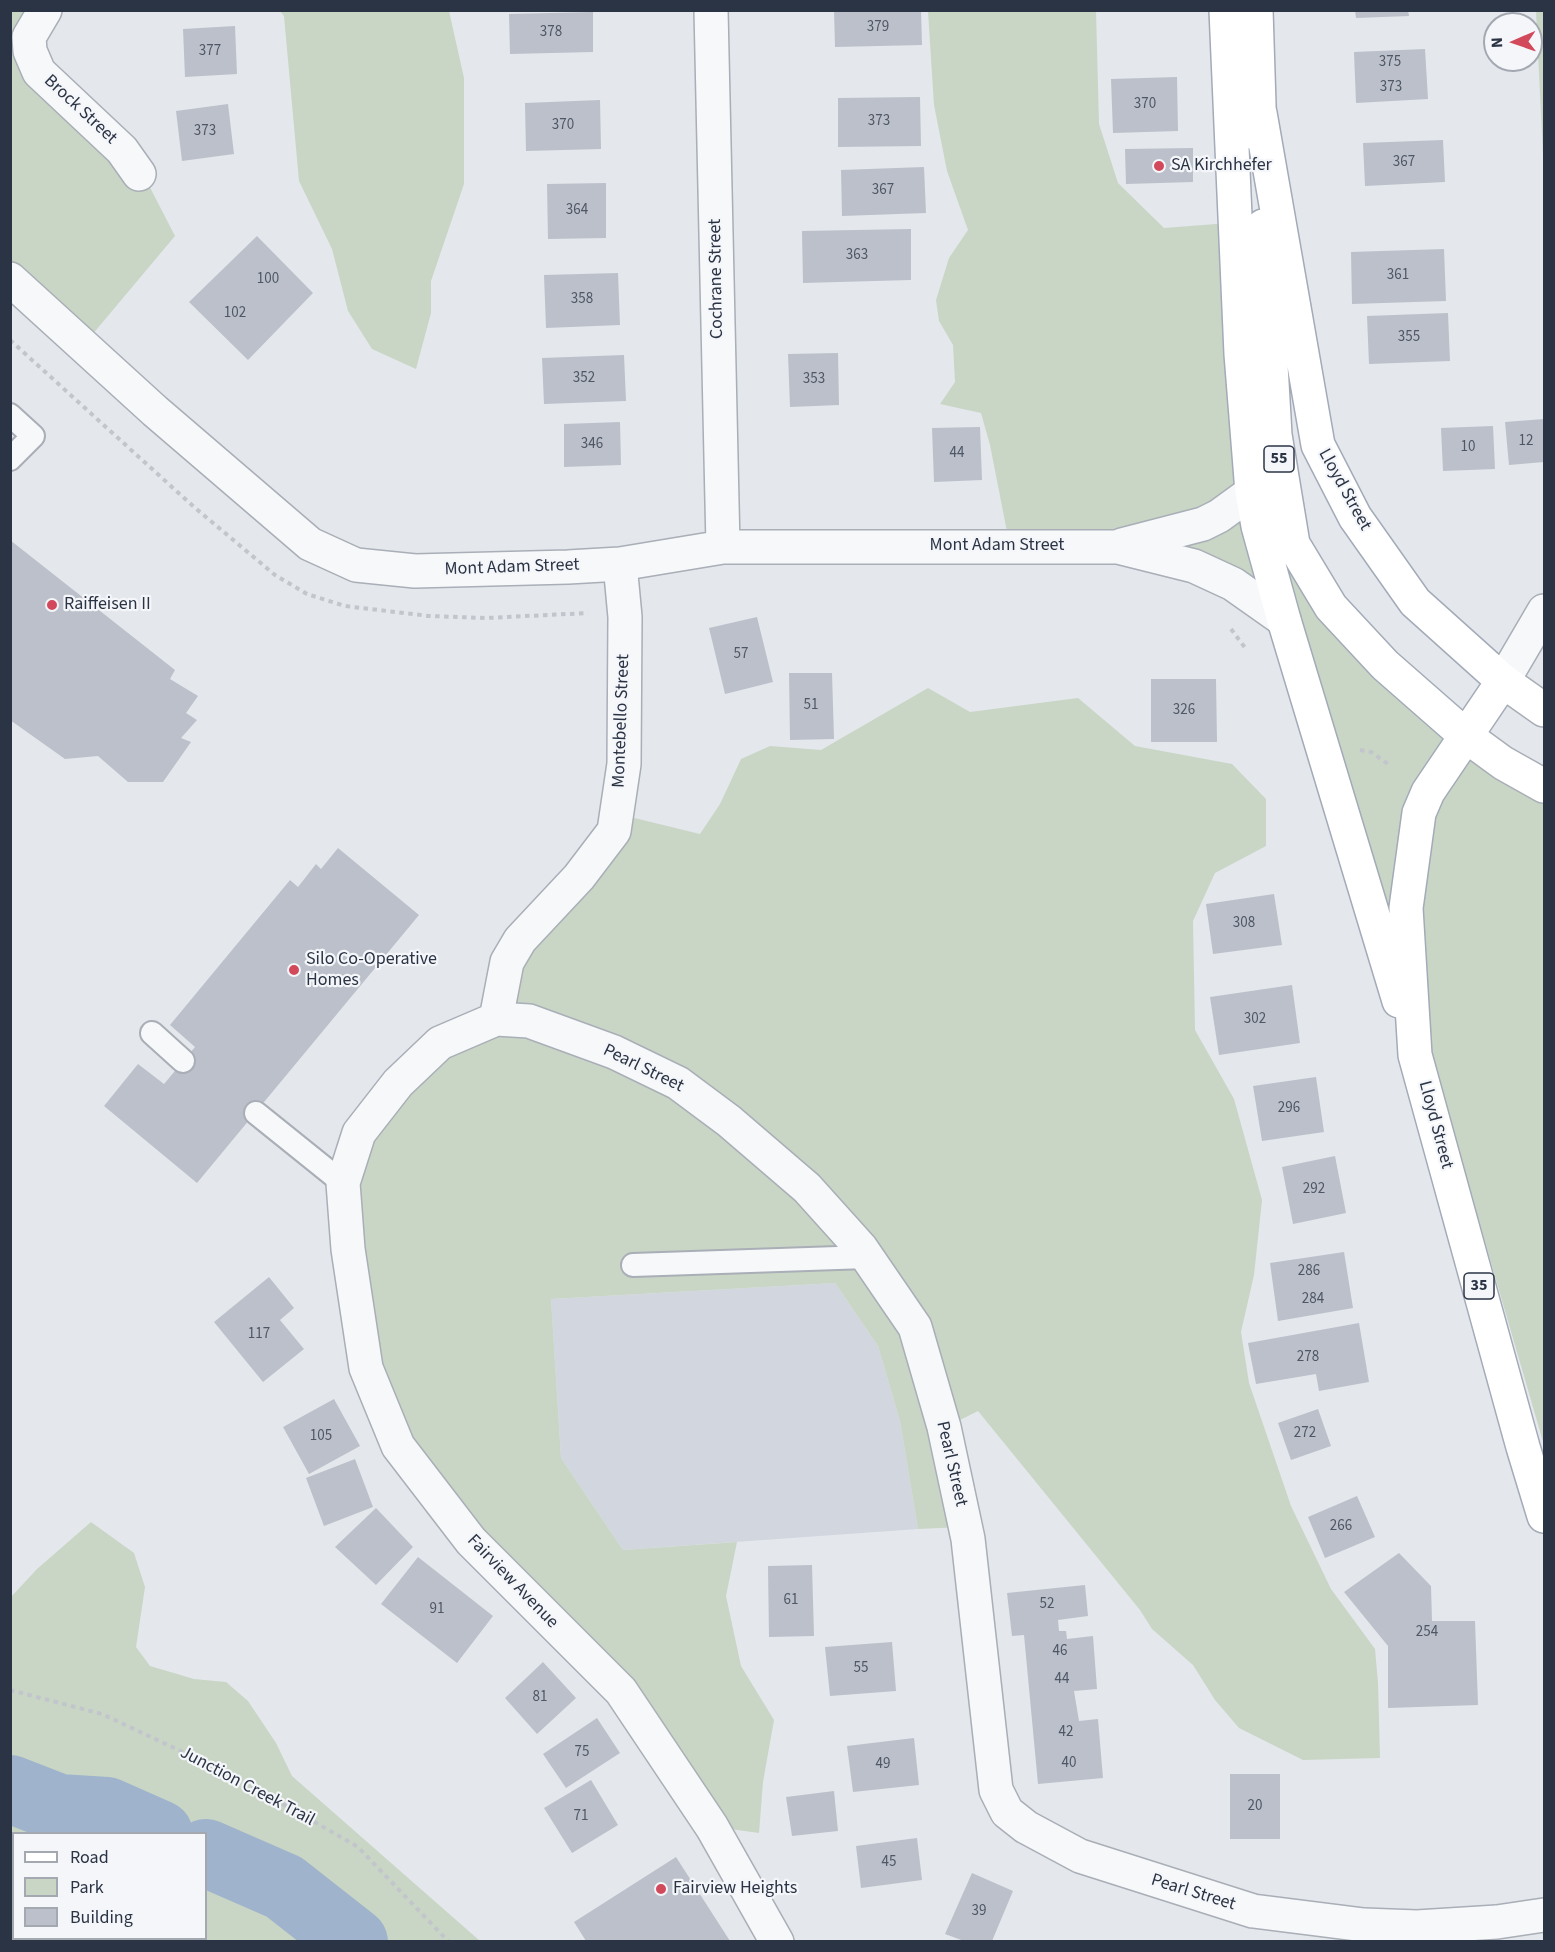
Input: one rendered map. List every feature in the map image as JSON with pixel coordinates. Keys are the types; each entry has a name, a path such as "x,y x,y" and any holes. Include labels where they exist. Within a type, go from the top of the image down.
{"main road":[{"path":"1226,10 1241,354 1252,492 1258,526 1284,620 1415,1055"},
{"name":"Lloyd Street","path":"1256,10 1264,281 1275,435 1293,544 1331,607 1385,665 1466,736"},
{"name":"Lloyd Street","path":"1260,113 1318,446 1355,517 1415,602 1503,681 1428,792 1419,813 1406,908 1415,1055 1523,1447 1545,1516"},
{"name":"55","path":"1503,681 1545,710"},
{"name":"55","path":"1466,736 1503,763 1545,786"}],"street":[{"name":"Brock Street","path":"45,10 28,37 30,51 39,72 122,150 139,174"},
{"name":"Cochrane Street","path":"711,10 723,547"},
{"name":"Mont Adam Street","path":"10,279 155,411 310,544 356,564 415,571 620,564 723,547 1118,547 1194,566 1233,584 1284,620"},
{"name":"Mont Adam Street","path":"1118,547 1203,524 1219,516 1252,492"},
{"name":"Montebello Street","path":"496,1019 507,962 520,940 579,877 614,831 624,764 625,617 620,564"},
{"path":"1503,681 1545,611"},
{"name":"Pearl Street","path":"343,1183 359,1133 398,1083 440,1042 496,1019 529,1021 614,1052 678,1083 729,1120 807,1188 867,1257 915,1327 944,1427 968,1539 996,1790 1007,1812 1026,1827 1080,1856 1252,1911 1364,1925 1417,1927 1497,1922 1545,1915"},
{"name":"Fairview Avenue","path":"343,1183 348,1249 366,1368 398,1446 471,1541 621,1691 712,1827 777,1941"}],"lane":[{"path":"10,416 33,436 10,459"},
{"path":"152,1033 183,1061"},
{"path":"255,1113 343,1183"},
{"path":"633,1265 867,1257"}],"path":[{"path":"1352,752 1361,750 1371,752 1391,766"},
{"name":"Junction Creek Trail","path":"10,1690 102,1714 240,1779 358,1847 449,1941"}],"shaded area":[{"path":"835,1283 878,1346 900,1421 918,1529 623,1550 561,1458 551,1299"}],"green space":[{"path":"10,11 48,11 31,38 142,172 175,236 81,348 11,284"},
{"path":"280,11 449,11 464,78 464,184 431,281 431,313 416,369 372,349 348,311 332,249 299,181 284,16"},
{"path":"928,11 1096,11 1099,124 1118,183 1164,228 1281,219 1291,361 1280,448 1304,540 1338,607 1544,789 1544,1445 1440,1087 1297,626 1194,569 1010,547 990,445 981,413 940,404 955,382 953,345 939,321 936,300 949,258 968,230 947,171 934,105"},
{"path":"1544,11 1544,176 1539,72 1543,72 1543,12 1536,12"},
{"path":"928,688 970,712 1078,698 1135,746 1232,764 1266,799 1266,846 1215,873 1193,921 1195,1030 1234,1099 1262,1200 1254,1275 1241,1332 1249,1383 1291,1506 1331,1589 1375,1649 1380,1758 1303,1760 1239,1728 1215,1700 1193,1665 1152,1629 1140,1610 978,1411 942,1429 962,1527 918,1529 900,1421 878,1346 835,1283 551,1299 561,1458 623,1550 737,1542 726,1596 741,1666 774,1720 763,1782 759,1833 709,1826 620,1693 469,1543 364,1367 357,1131 494,1017 505,960 614,813 700,834 720,804 741,759 770,746 821,750"},
{"path":"91,1522 134,1553 145,1587 136,1647 150,1666 194,1679 226,1682 248,1701 276,1743 292,1776 480,1941 109,1940 207,1940 207,1832 12,1832 11,1856 11,1597 37,1569"}],"building":[{"path":"834,10 921,10 922,45 835,47"},
{"path":"1355,10 1408,10 1409,16 1356,18"},
{"path":"593,12 593,52 510,54 509,14"},
{"path":"235,26 237,74 185,77 183,29"},
{"path":"1425,49 1428,99 1356,103 1354,52"},
{"path":"1177,77 1178,131 1113,133 1111,79"},
{"path":"920,97 921,146 838,147 838,98"},
{"path":"600,100 601,149 526,151 525,103"},
{"path":"228,104 234,154 182,161 176,111"},
{"path":"1443,140 1445,182 1365,186 1363,143"},
{"name":"SA Kirchhefer","path":"1193,148 1193,182 1126,184 1125,149"},
{"path":"924,167 926,213 842,216 841,170"},
{"path":"606,183 606,238 548,239 547,184"},
{"path":"911,229 911,280 803,283 802,231"},
{"path":"257,236 313,293 248,360 189,302"},
{"path":"1444,249 1446,301 1352,304 1351,252"},
{"path":"618,273 620,325 546,328 544,275"},
{"path":"1448,313 1450,361 1369,364 1367,316"},
{"path":"838,353 839,405 790,407 788,354"},
{"path":"624,355 626,401 544,404 542,358"},
{"path":"1544,419 1544,462 1509,465 1505,422"},
{"path":"620,422 621,465 564,467 564,424"},
{"path":"1493,426 1495,469 1443,471 1441,428"},
{"path":"980,427 982,480 934,482 932,428"},
{"name":"Raiffeisen II","path":"10,540 175,670 170,679 198,696 186,713 197,720 181,738 191,742 163,782 128,782 98,756 65,759 10,720"},
{"path":"757,617 773,682 725,694 709,628"},
{"path":"789,673 832,673 834,739 790,740"},
{"path":"1151,679 1216,679 1217,742 1151,742"},
{"name":"Silo Co-Operative Homes","path":"338,848 419,915 197,1183 104,1106 138,1064 164,1084 195,1047 170,1025 290,880 298,887 316,864 321,869"},
{"path":"1274,894 1282,945 1213,954 1206,904"},
{"path":"1292,985 1300,1043 1219,1055 1210,997"},
{"path":"1316,1077 1324,1132 1262,1141 1253,1086"},
{"path":"1335,1156 1346,1213 1293,1224 1282,1167"},
{"path":"1344,1252 1353,1308 1278,1321 1270,1263"},
{"path":"269,1277 294,1308 280,1320 304,1349 263,1382 214,1322"},
{"path":"1359,1323 1369,1382 1319,1391 1316,1374 1256,1384 1248,1343"},
{"path":"334,1399 360,1446 309,1474 283,1427"},
{"path":"1318,1409 1331,1446 1291,1460 1278,1423"},
{"path":"355,1459 373,1507 324,1526 306,1478"},
{"path":"1357,1496 1375,1537 1325,1558 1308,1517"},
{"path":"376,1508 413,1547 376,1585 335,1547"},
{"path":"1399,1553 1431,1586 1432,1621 1475,1621 1478,1705 1388,1708 1388,1646 1344,1592"},
{"path":"418,1557 493,1616 457,1663 381,1604"},
{"path":"812,1565 814,1636 769,1637 768,1566"},
{"path":"1085,1585 1088,1616 1058,1620 1059,1631 1066,1631 1067,1639 1093,1636 1097,1689 1074,1691 1079,1721 1098,1719 1103,1778 1038,1784 1024,1635 1012,1636 1007,1593"},
{"path":"892,1642 896,1691 830,1696 825,1647"},
{"path":"543,1662 576,1698 537,1734 505,1698"},
{"path":"597,1718 620,1753 566,1788 543,1754"},
{"path":"914,1738 919,1785 853,1792 847,1746"},
{"path":"1230,1774 1280,1774 1280,1839 1230,1839"},
{"path":"591,1780 618,1825 572,1853 544,1808"},
{"path":"834,1791 838,1831 792,1836 786,1797"},
{"path":"917,1838 922,1880 861,1888 856,1846"},
{"name":"Fairview Heights","path":"676,1857 730,1941 586,1941 574,1922"},
{"path":"972,1873 1013,1891 992,1941 964,1941 945,1934"}],"waterway":[{"path":"10,1789 59,1808 107,1811 154,1832"},
{"path":"207,1853 284,1887 354,1942"}],"place":[{"name":"SA Kirchhefer","path":"1159,166"},
{"name":"Raiffeisen II","path":"52,605"},
{"name":"Silo Co-Operative Homes","path":"294,970"},
{"name":"Fairview Heights","path":"661,1889"}]}
